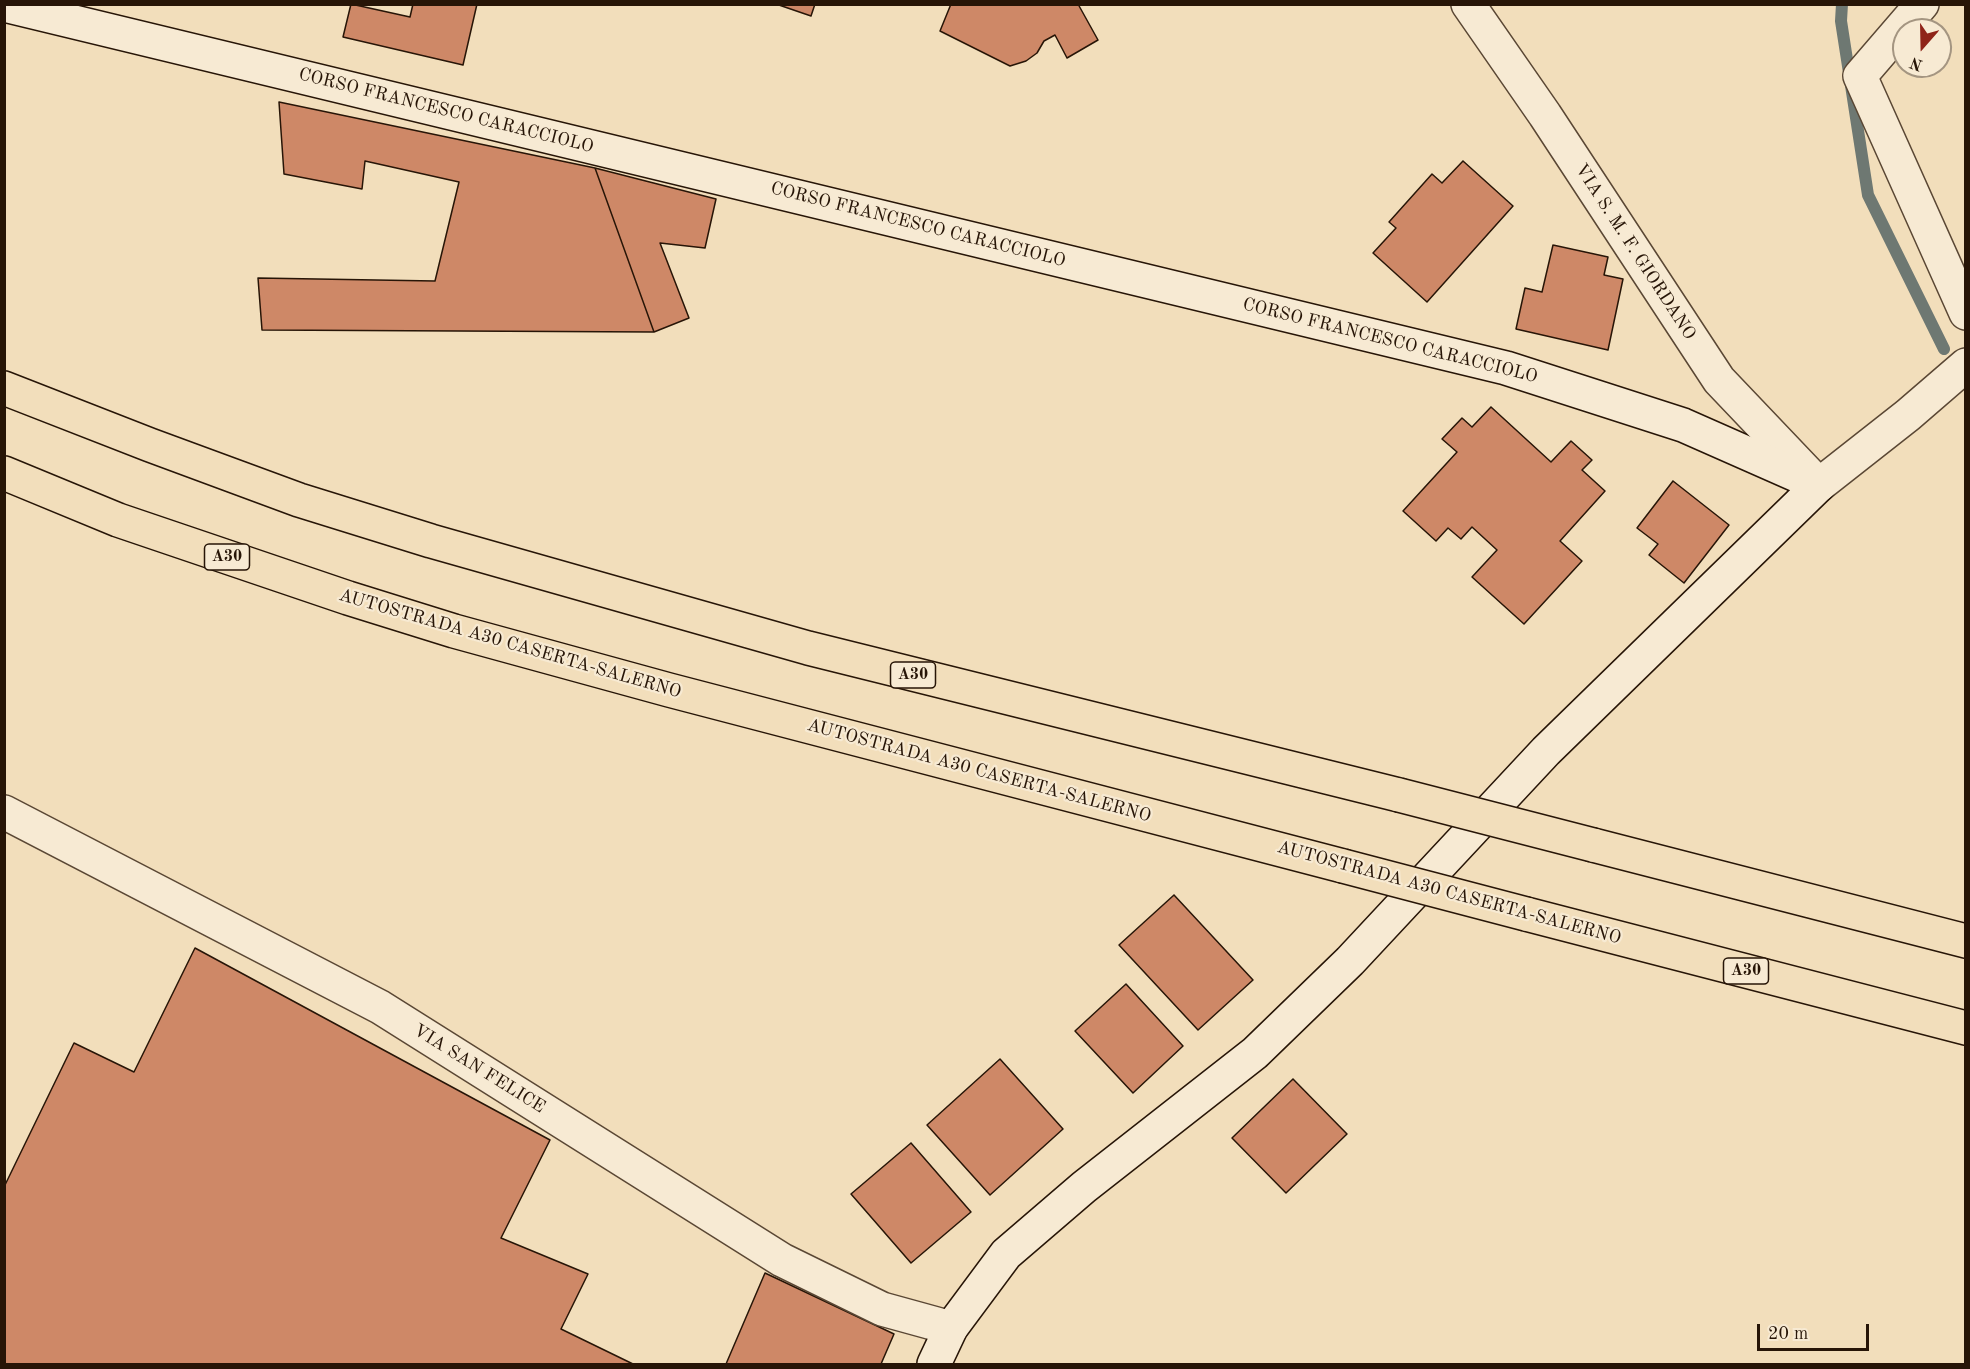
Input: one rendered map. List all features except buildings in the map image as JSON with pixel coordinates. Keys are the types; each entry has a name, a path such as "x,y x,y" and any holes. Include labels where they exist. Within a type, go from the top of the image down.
{"highway":[{"name":"A30","path":"4,388 299,500 431,541 808,648 1399,795 1965,941"},
{"name":"AUTOSTRADA A30 CASERTA-SALERNO","path":"4,473 118,520 348,598 454,631 669,690 1965,1028"}],"street":[{"name":"VIA S. M. F. GIORDANO","path":"1468,4 1545,114 1719,380 1819,485"},
{"path":"1922,4 1860,76 1965,313"},
{"name":"CORSO FRANCESCO CARACCIOLO","path":"4,5 1506,368 1683,425 1819,485"},
{"path":"934,1365 951,1328 1006,1254 1084,1187 1256,1053 1350,961 1546,751 1819,485 1908,415 1965,365"},
{"name":"VIA SAN FELICE","path":"4,812 380,1007 782,1260 882,1309 951,1328"}],"waterway":[{"path":"1842,4 1841,21 1868,195 1944,349"}]}
